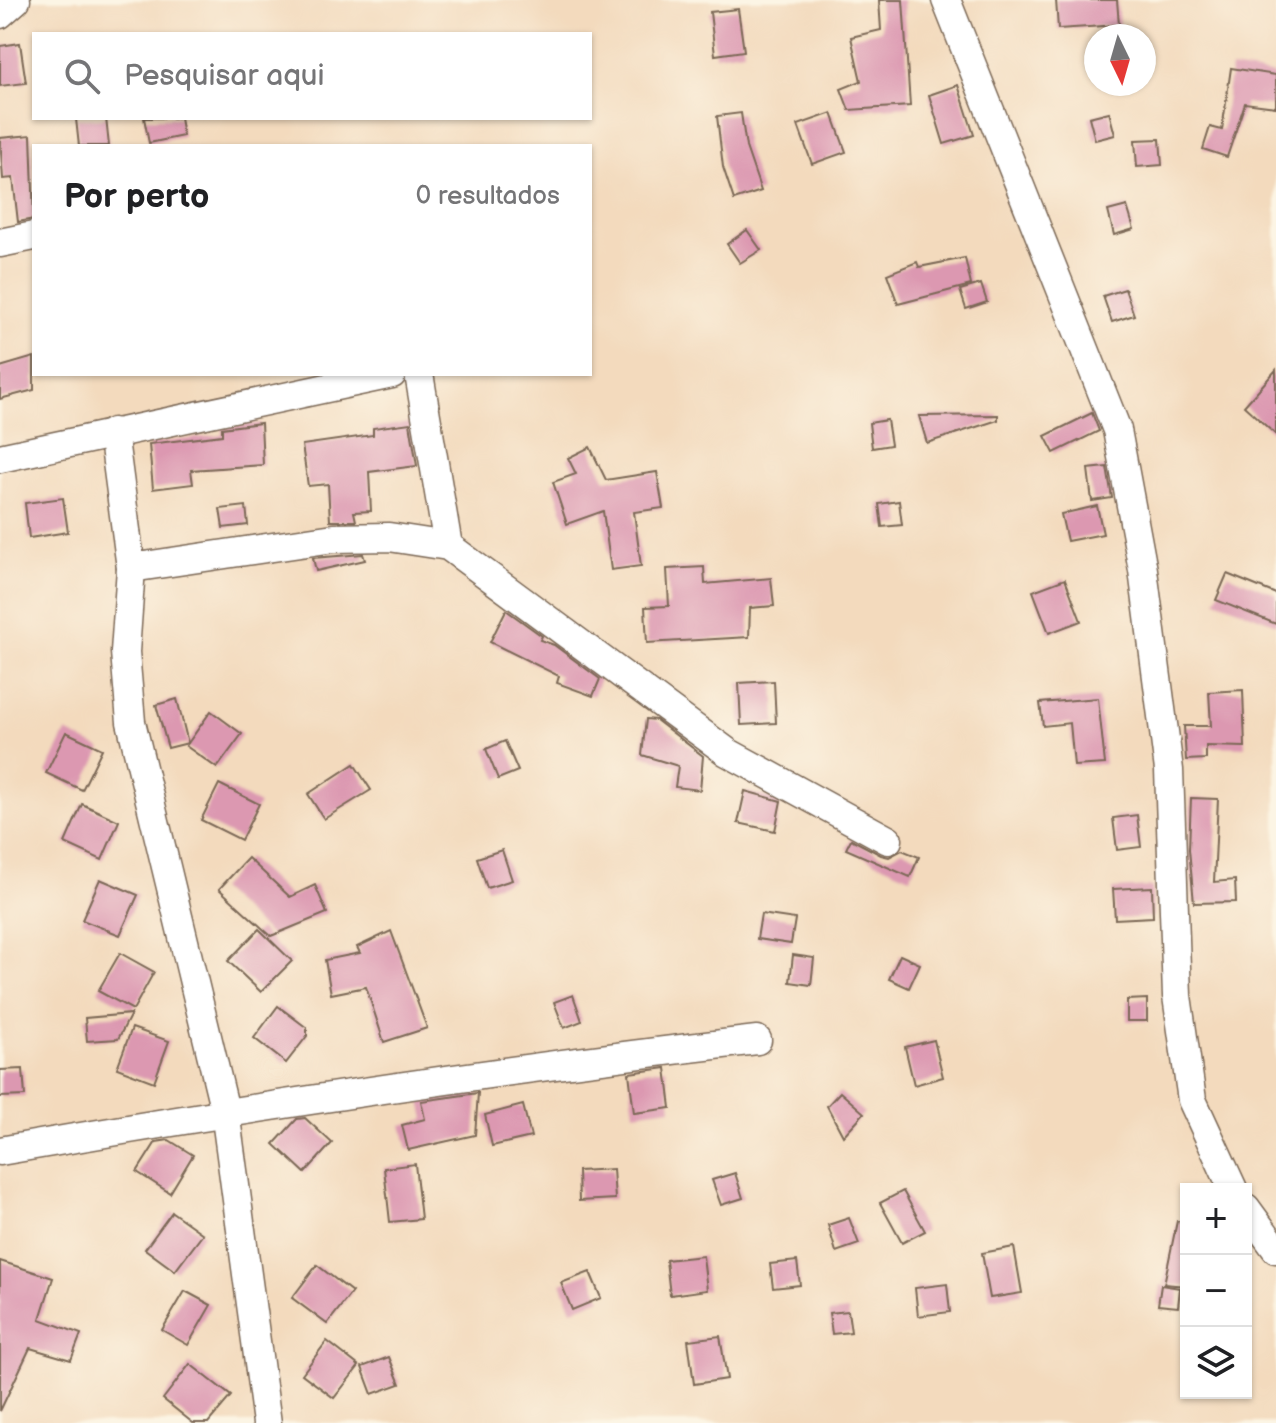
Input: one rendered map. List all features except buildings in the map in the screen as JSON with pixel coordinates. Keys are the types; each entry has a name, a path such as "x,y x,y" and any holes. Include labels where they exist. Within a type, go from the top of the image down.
{"street":[{"path":"0,14 16,0"},
{"path":"946,0 1117,430 1143,570 1169,770 1177,996 1192,1100 1230,1183"},
{"path":"0,243 32,236"},
{"path":"0,458 382,376"},
{"path":"419,376 448,546"},
{"path":"113,432 131,568 125,652 131,722 225,1111 267,1423"},
{"path":"131,568 334,538 389,537 448,546 727,752 888,840"},
{"path":"0,1151 225,1111 571,1062 757,1040"},
{"path":"1252,1216 1276,1249"}]}
